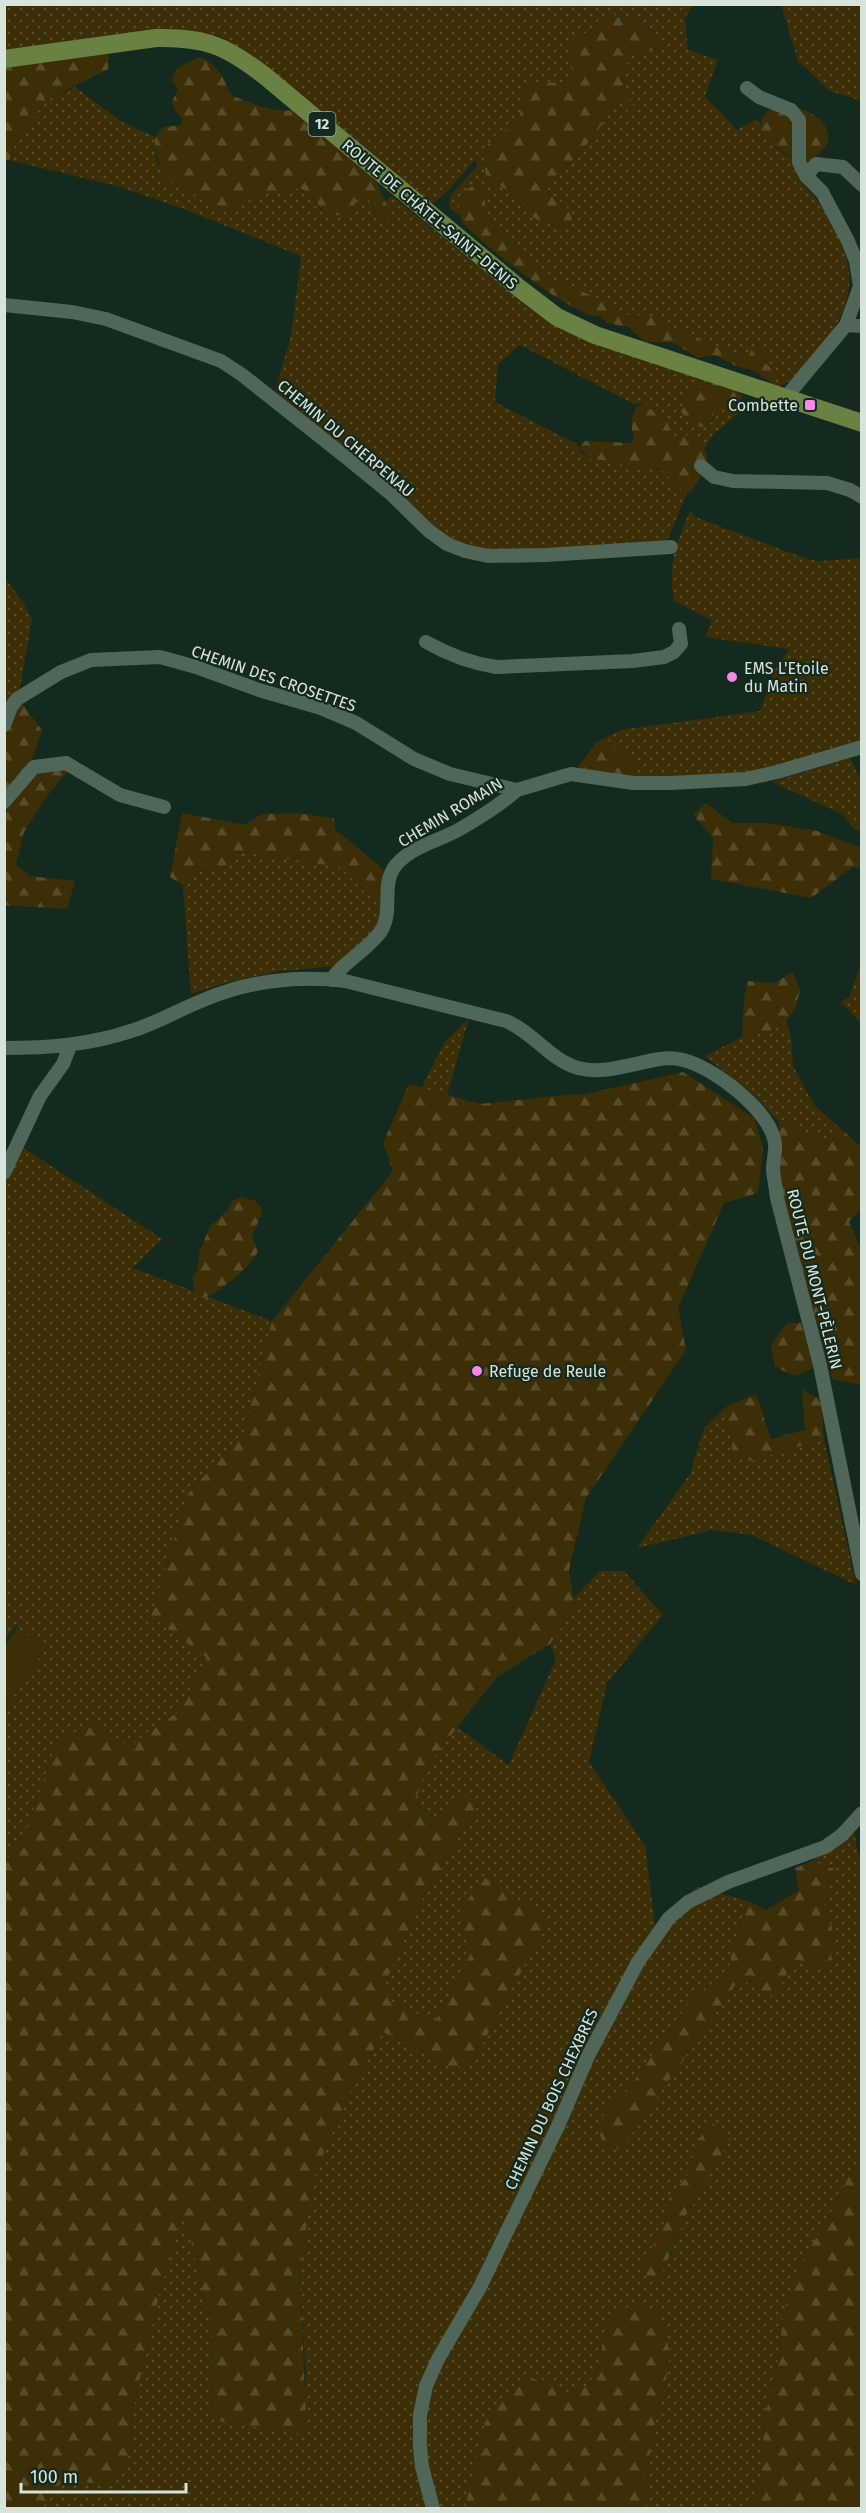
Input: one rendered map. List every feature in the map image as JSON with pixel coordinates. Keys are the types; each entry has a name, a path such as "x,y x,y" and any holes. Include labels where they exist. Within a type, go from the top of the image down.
{"main road":[{"name":"ROUTE DE CHÂTEL-SAINT-DENIS","path":"4,59 156,38 205,41 224,48 265,76 519,288 557,317 595,335 861,423"}],"street":[{"path":"747,88 759,97 791,110 799,120 798,156 806,176 822,192 848,241 856,261 861,287 846,326 786,397"},
{"path":"806,176 816,164 843,167 861,185"},
{"name":"CHEMIN DU CHERPENAU","path":"4,305 72,312 106,319 221,361 241,374 347,458 429,531 447,544 465,551 488,556 546,555 670,547"},
{"path":"846,326 861,326"},
{"path":"701,466 714,477 732,482 827,483 861,496"},
{"path":"426,642 447,654 475,664 496,667 633,661 664,657 674,652 681,644 679,629"},
{"name":"CHEMIN DES CROSETTES","path":"4,724 17,699 61,672 91,660 160,657 321,708 356,723 414,759 450,774 517,790 572,774 633,783 746,779 861,747"},
{"path":"4,802 34,767 66,763 120,795 164,807"},
{"name":"CHEMIN ROMAIN","path":"332,980 336,973 371,944 382,930 387,919 387,879 395,865 436,838 458,830 517,790"},
{"name":"ROUTE DU MONT-PÈLERIN","path":"4,1048 70,1046 131,1031 213,996 237,989 292,979 332,980 400,994 506,1021 525,1031 558,1058 578,1068 602,1070 662,1059 681,1059 705,1069 741,1094 766,1119 775,1143 773,1172 777,1198 820,1365 861,1574"},
{"path":"4,1173 40,1096 63,1064 70,1046"},
{"name":"CHEMIN DU BOIS CHEXBRES","path":"433,2508 422,2467 420,2447 420,2415 426,2386 438,2359 480,2287 558,2126 592,2047 638,1962 669,1918 688,1902 728,1882 825,1847 842,1835 861,1813"}],"green space":[{"path":"4,5 693,5 685,18 688,50 718,60 705,96 737,130 756,119 775,148 794,157 799,178 828,217 845,255 849,273 844,310 834,329 805,366 794,378 775,387 768,380 774,370 765,363 768,360 767,349 744,358 726,348 709,347 699,338 685,331 674,331 652,316 620,315 595,297 569,286 551,282 535,262 503,239 486,213 484,191 475,185 469,188 459,208 459,215 449,208 450,196 478,165 475,160 445,194 430,205 253,59 218,35 159,31 5,53","holes":["610,15 634,20 649,28 656,33 664,47 637,53 625,66 621,76 633,105 616,98 583,150 551,180 547,191 567,207 565,228 549,224 529,213 516,192 487,180 484,162 486,150 491,139 517,122 523,89 540,82 570,83 574,74 570,41 588,33 598,21"]},
{"path":"781,5 861,5 861,103 830,91 798,61"},
{"path":"610,15 639,21 666,43 664,47 637,53 625,66 621,76 633,105 632,111 628,112 620,100 615,98 605,120 579,155 554,177 547,191 571,214 570,225 565,228 533,217 525,209 516,192 487,180 485,154 493,137 518,120 524,89 538,82 570,83 574,74 568,60 568,45 574,38 592,30 601,17"},
{"path":"109,52 108,69 47,100 19,135 9,160 5,160 4,68"},
{"path":"199,57 216,68 233,96 273,110 297,109 375,178 389,210 388,219 384,222 378,218 369,199 363,196 358,196 351,211 345,216 326,215 313,198 302,189 292,188 278,193 256,195 238,209 228,212 204,202 180,183 164,184 154,141 164,127 181,125 182,119 172,102 178,88 172,81 173,76 179,68"},
{"path":"75,87 122,122 155,137 156,155 169,184 180,183 204,201 237,209 256,195 297,188 309,194 322,212 351,211 358,196 363,196 371,202 376,217 389,210 385,201 392,196 530,308 565,331 711,382 693,390 712,423 716,408 720,405 735,406 740,412 712,436 705,448 693,436 673,436 666,422 643,403 634,404 520,345 498,364 495,402 577,444 581,453 590,459 616,462 634,470 653,467 665,472 678,487 687,493 668,539 660,543 601,548 474,550 439,534 275,391 291,336 301,256 181,208 120,187 9,160 19,135 47,100"},
{"path":"789,103 816,117 827,130 825,148 816,157 804,163 775,146 761,130 762,118 765,114 773,108"},
{"path":"475,185 484,191 486,213 503,239 535,262 551,282 569,286 595,297 620,315 652,316 674,331 685,331 699,338 709,347 726,348 744,358 747,358 754,347 768,349 768,360 765,363 774,370 772,377 768,380 752,370 738,367 715,355 698,358 674,343 646,342 628,327 607,323 600,316 572,307 509,263 464,224 461,219 460,202 465,192"},
{"path":"711,382 739,392 742,401 735,406 720,405 716,408 709,427 701,427 686,418 681,411 682,405 691,392"},
{"path":"643,403 667,422 673,436 693,435 705,450 706,463 692,491 687,493 678,487 665,472 653,467 634,470 616,462 590,459 579,448 585,441 632,443 634,438 633,413"},
{"path":"690,511 695,517 807,559 819,561 861,558 861,742 783,766 749,772 632,778 609,741 597,742 621,730 760,711 774,671 789,649 705,637 712,620 674,601 672,565"},
{"path":"5,578 24,604 32,620 20,687 5,709"},
{"path":"22,703 42,731 31,760 5,794 5,739 9,722"},
{"path":"609,741 638,766 632,778 577,768 597,742"},
{"path":"850,758 861,780 861,832 853,828 842,814 772,782"},
{"path":"64,766 69,770 47,796 24,832 16,864 30,876 75,881 67,909 5,905 5,807 35,770"},
{"path":"706,803 732,823 768,823 817,831 861,848 861,868 853,867 811,898 711,879 713,837 693,815"},
{"path":"182,813 245,825 262,814 297,813 334,818 335,829 383,869 385,907 374,901 340,867 239,851 222,870 194,872 183,885 170,877"},
{"path":"239,851 340,867 374,901 385,907 369,941 338,966 280,971 225,983 191,994 183,885 194,872 222,870"},
{"path":"861,963 861,1024 841,1002 849,997"},
{"path":"793,972 800,991 795,1009 786,1021 772,1031 742,1037 744,998 748,981 774,983"},
{"path":"469,1018 447,1095 422,1088 443,1044"},
{"path":"786,1021 791,1037 793,1066 814,1105 841,1129 830,1143 806,1133 788,1119 778,1121 754,1095 705,1056 742,1037 772,1031"},
{"path":"683,1072 754,1118 763,1148 758,1193 724,1203 678,1308 686,1350 586,1498 569,1570 575,1607 550,1644 497,1677 429,1763 414,1803 436,1818 460,1792 477,1806 422,1900 386,1981 388,2000 435,2022 472,1951 458,1914 484,1877 549,1920 473,2061 454,2069 383,2032 345,2102 314,2176 300,2269 306,2420 302,2434 223,2422 211,2416 213,2334 187,2223 181,2216 159,2295 135,2400 131,2452 112,2486 64,2479 42,2508 5,2508 5,1863 25,1834 56,1744 92,1721 129,1747 179,1711 207,1658 151,1616 188,1494 244,1432 272,1321 393,1171 383,1143 409,1084 480,1104 582,1095"},
{"path":"788,1119 806,1133 830,1143 841,1129 861,1147 861,1210 849,1222 861,1249 861,1385 832,1379 781,1192 778,1170 782,1146 778,1121"},
{"path":"24,1148 162,1239 133,1268 272,1321 244,1432 188,1494 151,1616 208,1658 179,1711 129,1747 56,1744 25,1834 5,1863 5,1708 46,1648 17,1628 17,1624 4,1642 4,1179 19,1149"},
{"path":"241,1197 255,1201 263,1210 252,1236 258,1251 242,1272 228,1284 205,1298 196,1296 192,1278 198,1270 199,1254 210,1226 228,1210 232,1201"},
{"path":"787,1323 801,1323 814,1368 795,1376 775,1367 771,1345"},
{"path":"802,1390 821,1400 824,1439 751,1461 733,1455 726,1407 756,1394 771,1439 805,1430"},
{"path":"726,1407 733,1455 751,1461 824,1439 856,1585 752,1535 712,1530 637,1548 690,1474 704,1428"},
{"path":"600,1571 624,1571 663,1615 607,1683 589,1762 645,1846 655,1925 661,1922 697,1887 748,1901 733,1945 729,1969 689,2002 626,2093 610,2104 621,2147 741,1977 762,1993 794,1958 827,1972 835,1938 825,1904 834,1869 812,1861 854,1830 858,1854 861,1854 861,2161 852,2169 784,2310 778,2360 764,2421 761,2478 750,2508 645,2508 652,2439 669,2360 668,2344 657,2311 633,2305 603,2335 600,2365 588,2386 570,2393 532,2378 513,2390 486,2422 465,2508 42,2508 64,2479 112,2486 131,2452 135,2400 159,2295 181,2215 187,2223 213,2334 211,2416 306,2386 300,2269 314,2176 345,2102 383,2032 454,2069 472,1951 435,2022 388,2000 386,1981 422,1900 477,1806 436,1818 414,1802 429,1763 457,1727 509,1765 556,1659 550,1644 575,1607 574,1598","holes":["707,2120 692,2207 686,2215 670,2257 643,2266 666,2219 670,2196 686,2178"]},
{"path":"17,1628 46,1648 5,1708 5,1645"},
{"path":"812,1861 834,1869 825,1904 835,1938 828,1972 794,1959 776,1996 762,1993 740,1978 621,2148 606,2153 597,2125 610,2104 626,2093 689,2002 729,1969 733,1945 748,1901 766,1910 799,1890 795,1868"},
{"path":"707,2119 731,2138 686,2215 658,2284 642,2274 643,2266 666,2219 670,2196 686,2178"},
{"path":"861,2161 861,2508 750,2508 761,2478 764,2421 778,2360 784,2310 802,2261 831,2214 852,2169"},
{"path":"633,2304 657,2311 668,2344 669,2360 652,2438 645,2508 465,2508 485,2422 513,2390 532,2378 570,2393 588,2386 600,2365 603,2335 611,2318"}],"place":[{"name":"Combette","path":"810,405"},
{"name":"EMS L'Etoile du Matin","path":"732,677"},
{"name":"Refuge de Reule","path":"477,1371"}]}
